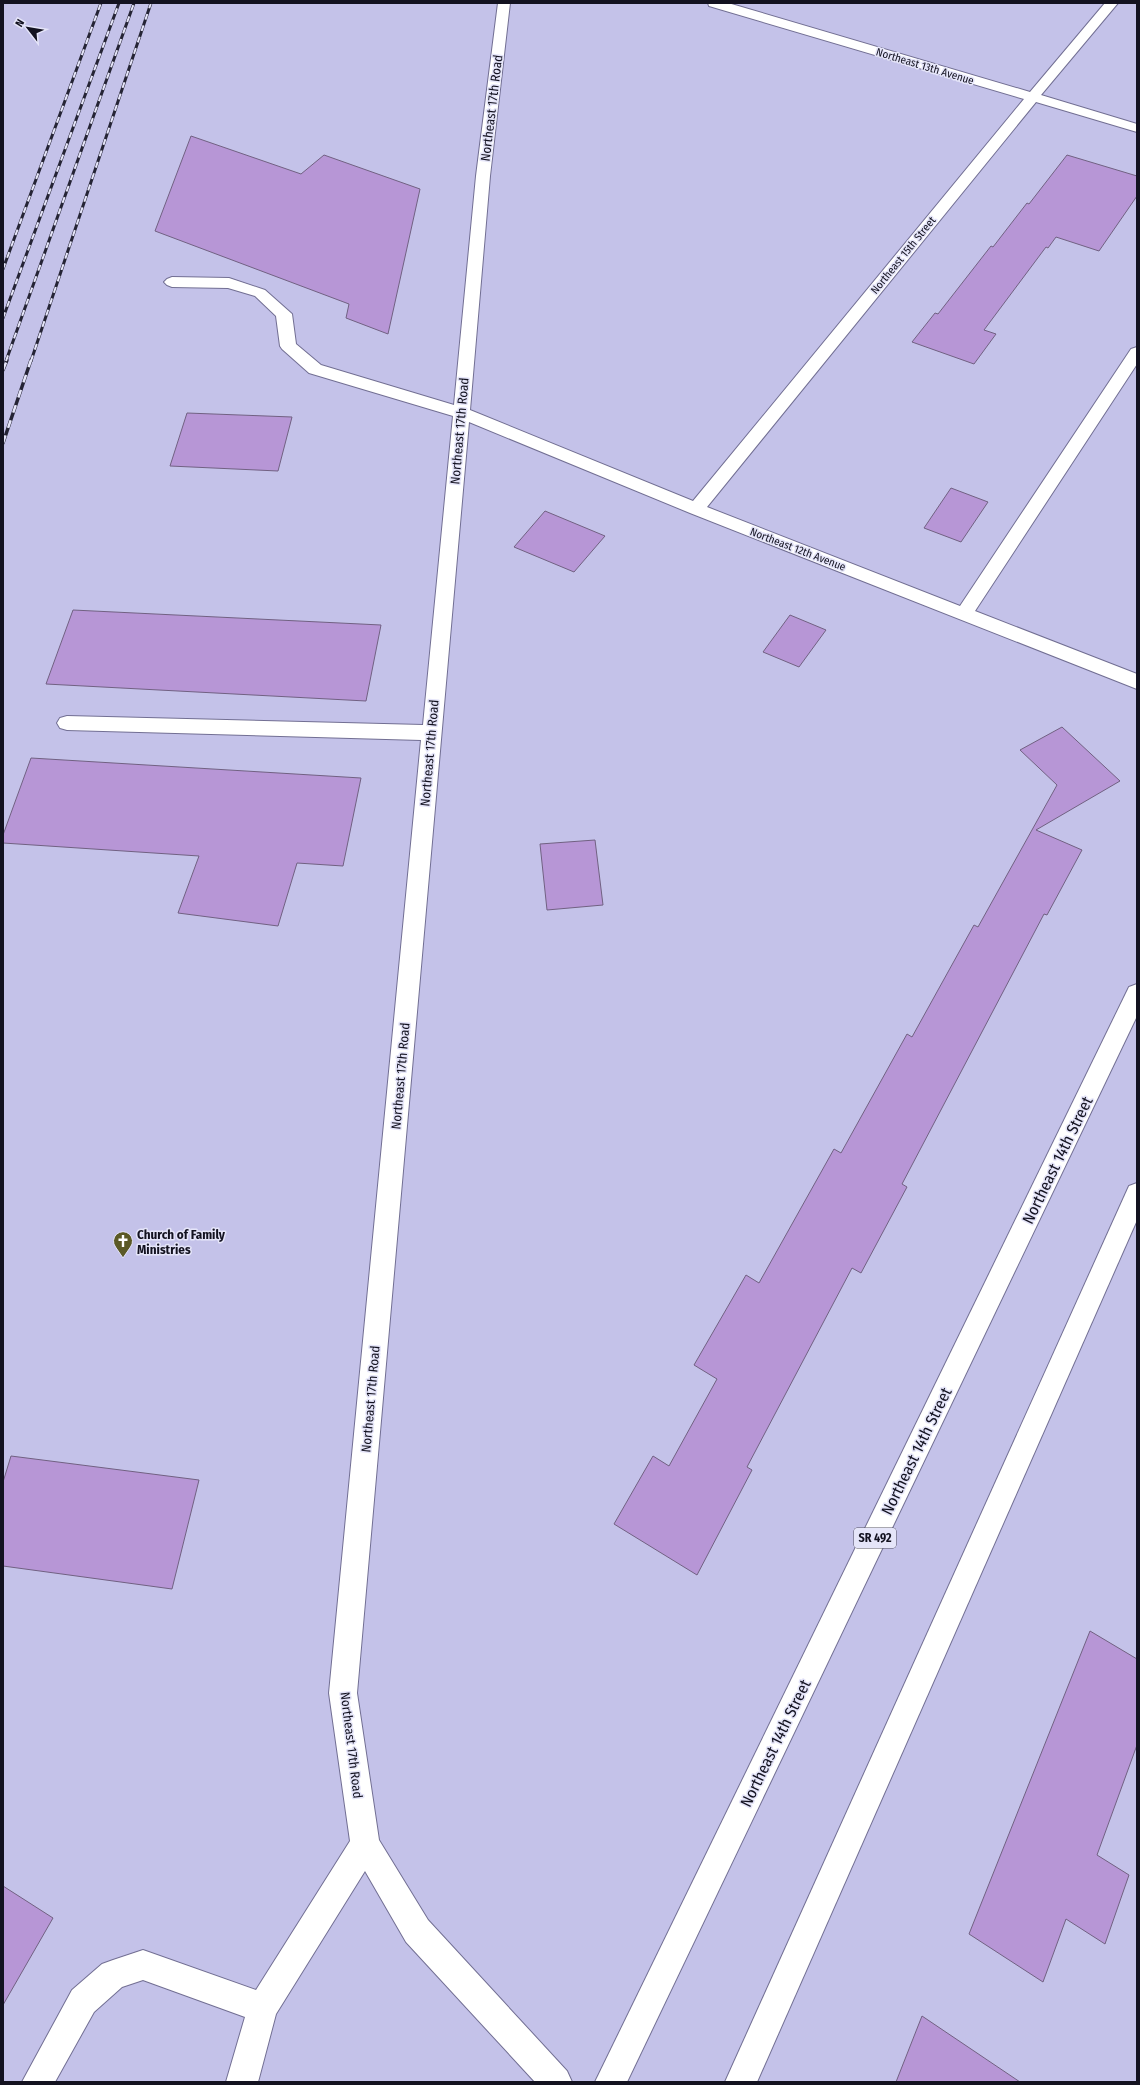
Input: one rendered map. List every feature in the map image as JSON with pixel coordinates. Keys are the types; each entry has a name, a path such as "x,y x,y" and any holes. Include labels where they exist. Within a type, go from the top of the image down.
{"street":[{"name":"Northeast 17th Road","path":"504,3 483,176 343,1693 365,1844 417,1931 488,2006 556,2082"},
{"name":"Northeast 13th Avenue","path":"714,3 1137,128"},
{"name":"Northeast 15th Street","path":"696,509 1032,98 1112,3"},
{"name":"Northeast 12th Avenue","path":"172,282 229,283 260,293 284,314 288,346 315,369 461,413 696,509 1137,682"},
{"path":"964,614 1137,352"},
{"path":"67,723 431,733"},
{"name":"Northeast 14th Street","path":"612,2082 1137,993"},
{"path":"741,2082 1137,1194"},
{"path":"242,2082 263,2008 365,1844"},
{"path":"38,2082 83,2001 113,1975 143,1965 263,2008"}],"building":[{"path":"191,136 301,174 324,155 420,189 388,334 346,318 349,304 155,231"},
{"path":"1067,155 1137,176 1137,196 1099,251 1056,237 1048,248 1046,247 984,330 996,334 974,364 912,342 935,313 938,314 991,246 993,247 1027,203 1029,204"},
{"path":"187,413 292,417 278,471 170,466"},
{"path":"951,488 988,502 961,542 924,528"},
{"path":"545,511 605,536 574,572 514,547"},
{"path":"73,610 381,625 366,701 46,684"},
{"path":"790,615 826,630 799,667 763,652"},
{"path":"1062,727 1120,781 1036,830 1082,850 1047,915 1044,914 902,1184 907,1187 861,1273 852,1268 747,1467 752,1470 697,1575 614,1524 653,1456 669,1466 717,1379 694,1365 746,1275 759,1283 834,1149 841,1153 907,1034 912,1037 974,925 978,927 1057,785 1020,750"},
{"path":"31,758 361,778 343,866 297,863 278,926 178,913 199,856 3,843 3,835"},
{"path":"595,840 603,905 547,910 540,844"},
{"path":"11,1456 199,1480 172,1589 3,1566 3,1482"},
{"path":"1090,1631 1137,1659 1137,1745 1097,1855 1129,1875 1105,1944 1066,1919 1043,1982 969,1934"},
{"path":"3,1886 53,1918 3,2005"},
{"path":"922,2016 1020,2082 896,2082"}],"railway":[{"path":"3,269 101,3"},
{"path":"3,318 119,3"},
{"path":"6,361 134,3"},
{"path":"31,361 151,3"},
{"path":"3,370 7,360"},
{"path":"3,443 31,360"}],"place":[{"name":"Church of Family Ministries","path":"123,1258"}]}
